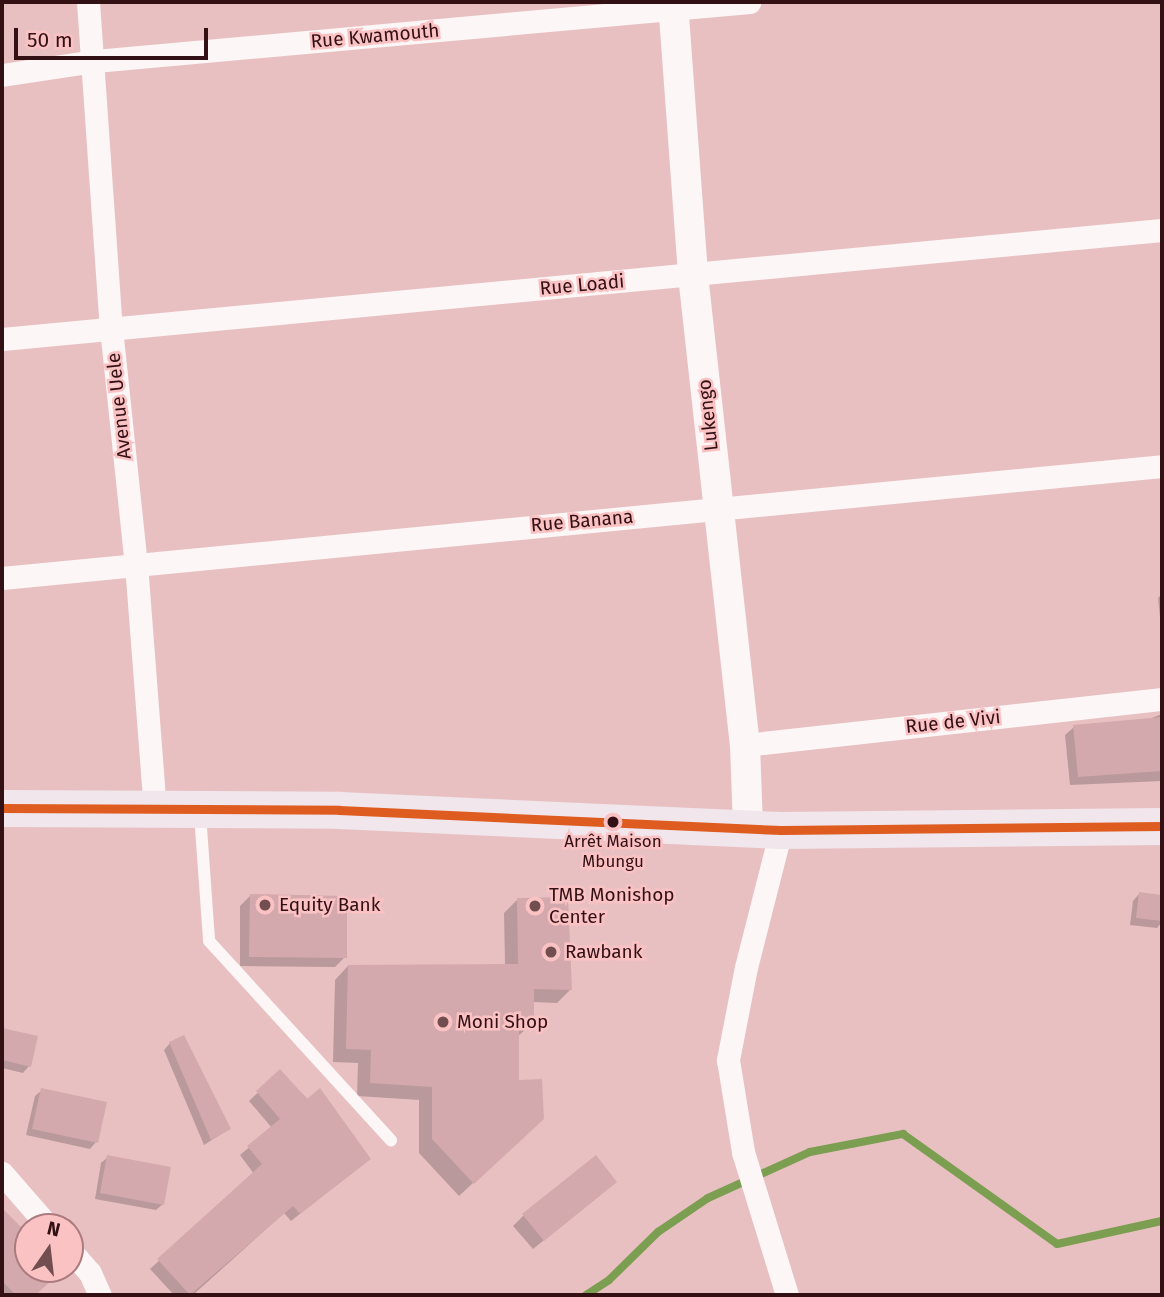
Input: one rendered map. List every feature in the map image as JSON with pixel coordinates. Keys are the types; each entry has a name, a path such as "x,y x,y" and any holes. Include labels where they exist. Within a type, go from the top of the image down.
{"main road":[{"path":"2,808 339,810 764,829 1162,827"}],"street":[{"name":"Avenue Uele","path":"88,2 95,61 111,328 136,564 155,810"},
{"name":"Rue Kwamouth","path":"2,75 95,61 674,5 749,2"},
{"name":"Lukengo","path":"674,5 693,275 718,508 745,745 764,829"},
{"name":"Rue Loadi","path":"2,339 1162,230"},
{"name":"Rue Banana","path":"2,578 1162,466"},
{"name":"Rue de Vivi","path":"745,745 1162,699"},
{"path":"764,829 746,967 728,1060 743,1152 787,1295"},
{"path":"2,1173 38,1213"},
{"path":"84,1266 100,1295"}],"lane":[{"path":"200,810 209,941 391,1140"}],"building":[{"path":"1162,717 1162,771 1078,777 1073,725"},
{"path":"1139,892 1162,895 1162,921 1136,918"},
{"path":"250,894 347,896 347,958 249,957"},
{"path":"568,897 572,990 534,989 534,1024 519,1024 519,1080 542,1079 544,1119 474,1184 432,1139 432,1087 370,1083 371,1050 346,1049 348,965 518,964 517,898"},
{"path":"2,1028 38,1036 31,1067 2,1060"},
{"path":"184,1035 231,1129 211,1140 169,1042"},
{"path":"280,1069 307,1099 320,1088 371,1159 300,1214 293,1206 190,1295 157,1259 262,1164 247,1146 280,1119 256,1091"},
{"path":"41,1088 107,1102 98,1143 32,1129"},
{"path":"107,1155 171,1167 164,1205 100,1193"},
{"path":"596,1155 617,1182 544,1241 522,1214"},
{"path":"2,1208 14,1220 14,1283 48,1283 36,1295 16,1295 2,1281"}],"waterway":[{"path":"586,1295 609,1280 658,1232 708,1198 810,1152 903,1134 1057,1244 1162,1221"}],"transit line":[{"path":"2,808 339,810 781,830 1162,826"}],"place":[{"name":"Arrêt Maison Mbungu","path":"613,822"},
{"name":"Equity Bank","path":"265,905"},
{"name":"TMB Monishop Center","path":"535,906"},
{"name":"Rawbank","path":"551,952"},
{"name":"Moni Shop","path":"443,1022"}]}
